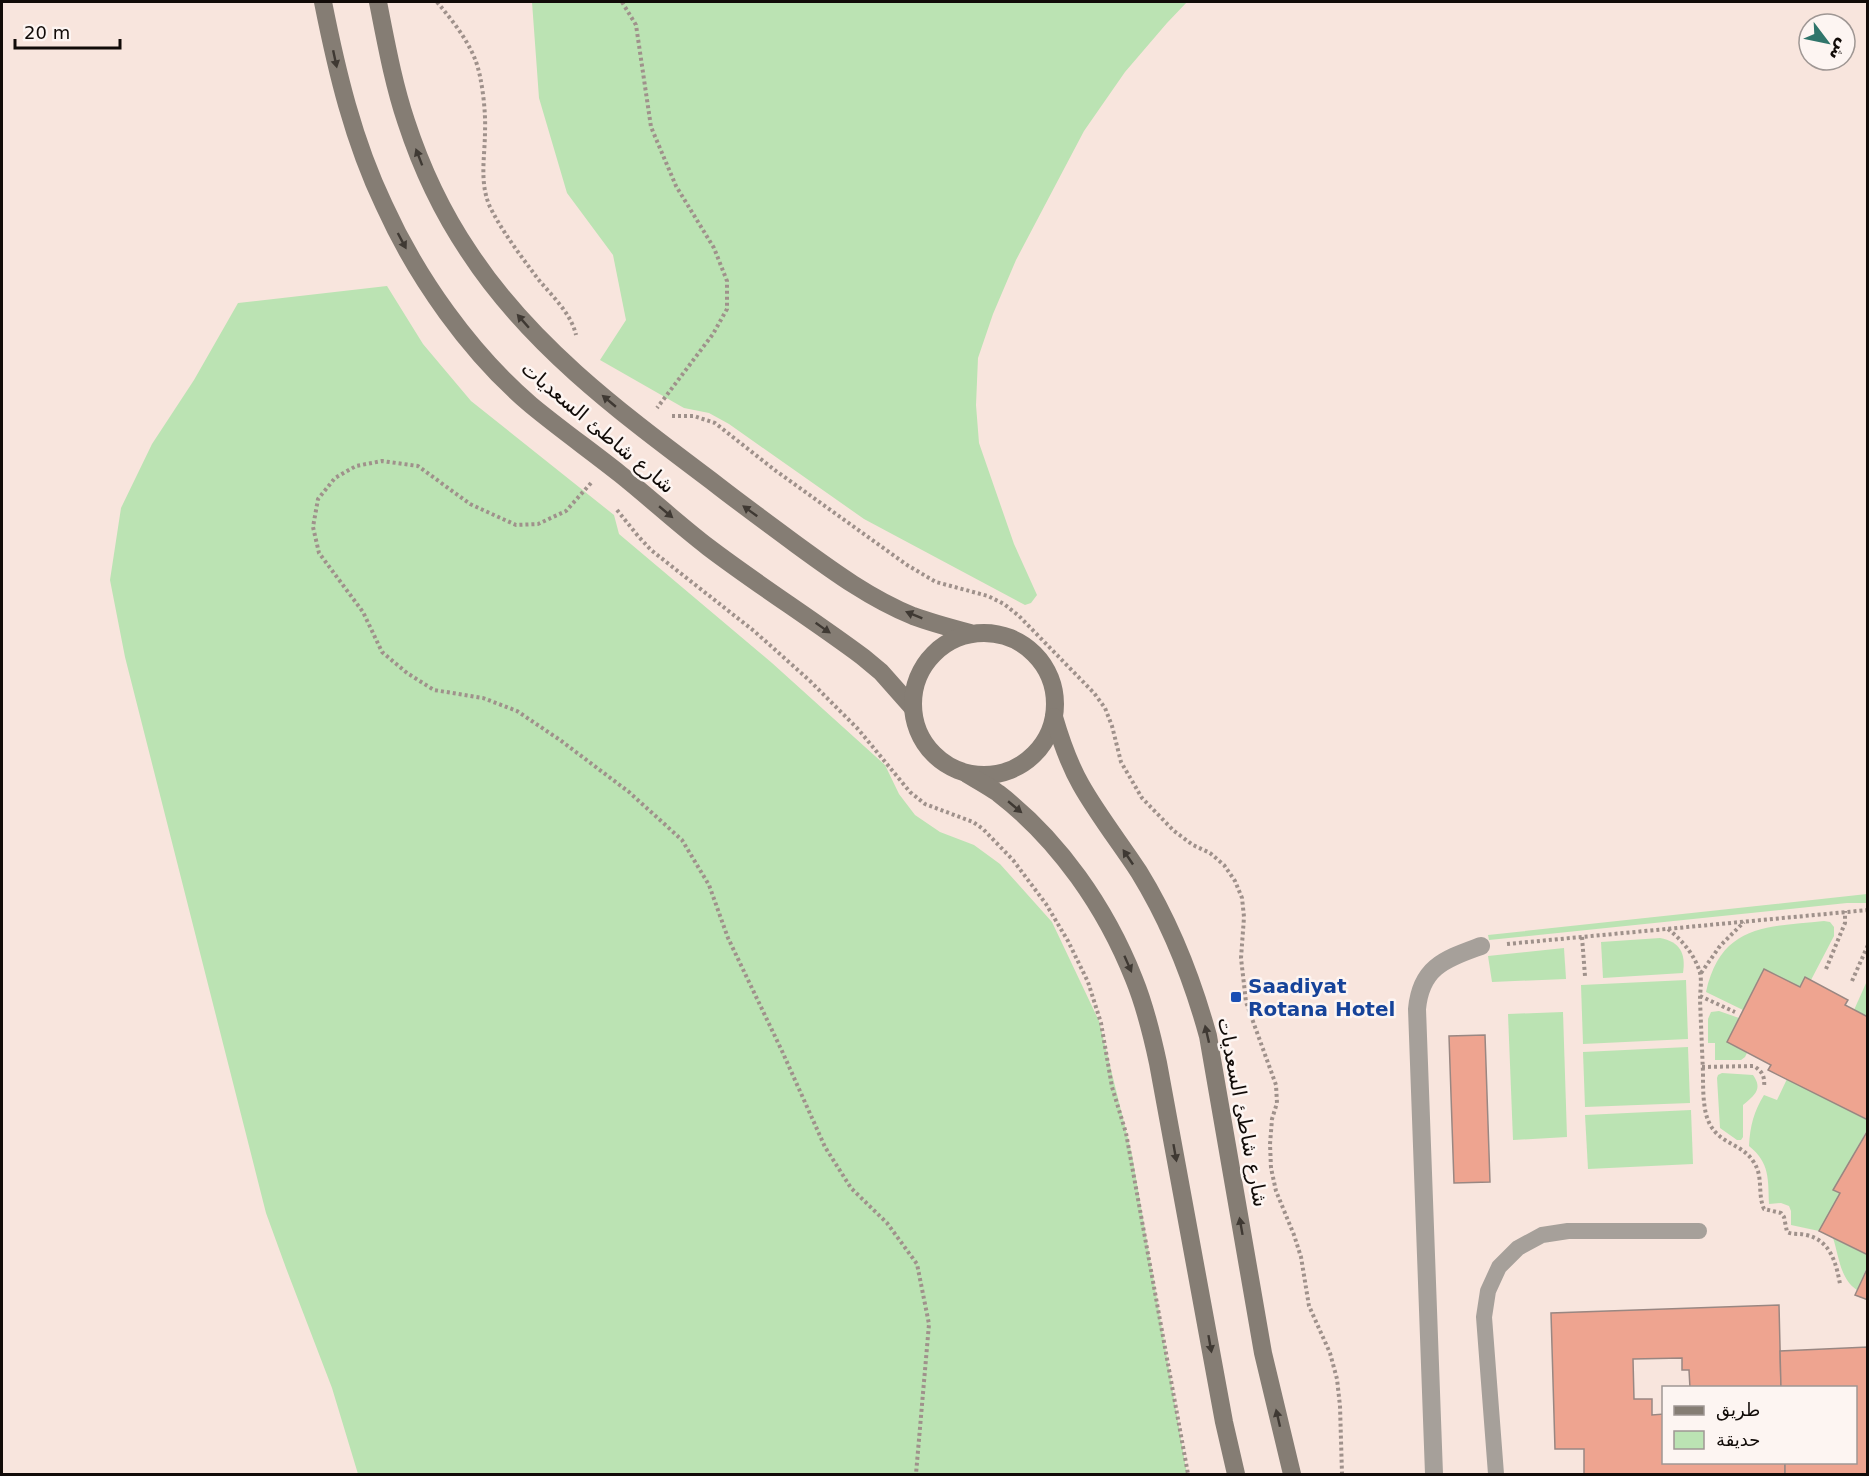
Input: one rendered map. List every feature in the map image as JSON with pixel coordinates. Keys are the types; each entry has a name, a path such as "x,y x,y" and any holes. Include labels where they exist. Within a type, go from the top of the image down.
{"street":[{"name":"شارع شاطئ السعديات","path":"323,2 336,66 364,160 384,206 412,259 456,324 495,369 530,404 708,546 863,657 881,672 912,707"},
{"name":"شارع شاطئ السعديات","path":"378,2 393,74 406,121 423,166 444,210 469,252 497,292 529,328 564,363 654,438 762,520 860,589 913,615 970,633"},
{"path":"967,774 990,776 1012,770 1032,757 1046,739 1054,717 1055,693 1048,671 1034,652 1016,639 993,632 970,633 951,640 934,651 921,668 914,687 912,707 916,730 928,750 945,765 967,774 996,791 1022,813 1073,870 1097,905 1118,942 1135,981 1158,1063 1224,1422 1236,1474"},
{"name":"شارع شاطئ السعديات","path":"1054,717 1080,783 1161,910 1196,993 1212,1058 1263,1353 1292,1474"},
{"path":"1434,1474 1418,996 1430,972 1440,963 1481,946"}],"lane":[{"path":"1496,1474 1484,1317 1488,1291 1499,1267 1518,1248 1542,1235 1568,1232 1699,1231"}],"path":[{"path":"437,2 461,34 475,59 483,95 485,129 482,173 489,204 519,254 556,299 574,326 578,344"},
{"path":"622,2 636,25 651,127 676,186 714,248 727,281 727,309 723,317 665,399 650,416"},
{"path":"597,477 566,511 538,524 516,525 470,504 418,466 382,461 356,466 335,478 318,499 314,526 319,553 363,612 382,652 407,673 434,690 483,698 517,711 629,792 682,840 709,885 728,938 825,1147 851,1188 887,1223 917,1264 929,1324 916,1474"},
{"path":"613,505 651,550 754,631 827,697 886,761 896,778 910,792 925,804 962,817 983,829 1014,860 1046,904 1068,941 1088,982 1101,1023 1112,1087 1126,1133 1188,1474"},
{"path":"1481,946 1868,910"},
{"path":"1826,969 1845,923 1845,911"},
{"path":"1700,974 1720,946 1744,922"},
{"path":"1668,929 1688,948 1700,974 1702,1067 1706,1116 1721,1138 1744,1151 1752,1159 1761,1180 1761,1204 1764,1209 1781,1213 1787,1232 1804,1234 1826,1245 1837,1267 1840,1284"},
{"path":"1582,937 1586,976"},
{"path":"1852,981 1868,945"},
{"path":"1700,996 1735,1012"},
{"path":"1702,1067 1754,1066 1764,1075 1764,1088"}],"green space":[{"path":"532,2 1187,2 1125,72 1084,131 1016,260 993,314 978,358 976,405 979,443 1014,544 1037,595 1031,603 1025,605 864,519 729,424 709,413 684,408 600,360 626,320 613,255 567,193 539,98"},
{"path":"387,286 423,344 471,401 614,515 619,534 772,663 885,765 899,794 915,815 940,832 974,845 1000,864 1052,922 1099,1021 1132,1155 1187,1474 358,1474 332,1388 266,1213 125,657 110,580 121,508 152,444 194,380 238,303"},
{"path":"1867,894 1867,903 1847,903 1489,940 1488,935"},
{"path":"1830,922 1834,927 1834,936 1811,980 1800,987 1764,969 1743,1010 1706,992 1713,970 1723,953 1735,941 1749,933 1766,928"},
{"path":"1660,938 1672,942 1680,950 1683,973 1603,978 1601,942"},
{"path":"1564,948 1566,979 1492,982 1488,956"},
{"path":"1686,980 1688,1039 1583,1044 1581,985"},
{"path":"1867,981 1867,1017 1854,1010"},
{"path":"1719,1011 1739,1018 1727,1042 1747,1053 1741,1060 1715,1060 1715,1043 1708,1043 1708,1019 1711,1012"},
{"path":"1563,1012 1567,1137 1513,1140 1508,1014"},
{"path":"1688,1047 1690,1103 1585,1107 1583,1052"},
{"path":"1722,1073 1753,1075 1756,1080 1756,1092 1743,1105 1743,1137 1741,1140 1737,1140 1720,1128 1717,1078"},
{"path":"1787,1079 1867,1120 1867,1130 1834,1190 1840,1193 1819,1231 1791,1225 1789,1206 1781,1203 1769,1204 1768,1179 1764,1165 1749,1146 1753,1119 1764,1095 1777,1100"},
{"path":"1691,1110 1693,1164 1588,1169 1585,1115"},
{"path":"1833,1238 1867,1255 1867,1267 1857,1290 1847,1280"}],"building":[{"path":"1764,969 1800,987 1805,977 1848,1000 1845,1005 1868,1017 1868,1120 1768,1070 1771,1065 1727,1042"},
{"path":"1485,1035 1490,1182 1454,1183 1449,1036"},
{"path":"1868,1130 1868,1255 1819,1231 1840,1193 1833,1190"},
{"path":"1868,1267 1868,1300 1855,1295"},
{"path":"1779,1305 1781,1386 1690,1386 1689,1370 1682,1370 1682,1358 1633,1359 1634,1399 1652,1399 1652,1415 1662,1414 1662,1464 1785,1464 1785,1474 1584,1474 1584,1449 1555,1449 1551,1313"},
{"path":"1868,1347 1868,1474 1785,1474 1785,1464 1857,1464 1857,1386 1781,1386 1780,1351"}],"place":[{"name":"Saadiyat Rotana Hotel","path":"1236,997"}]}
